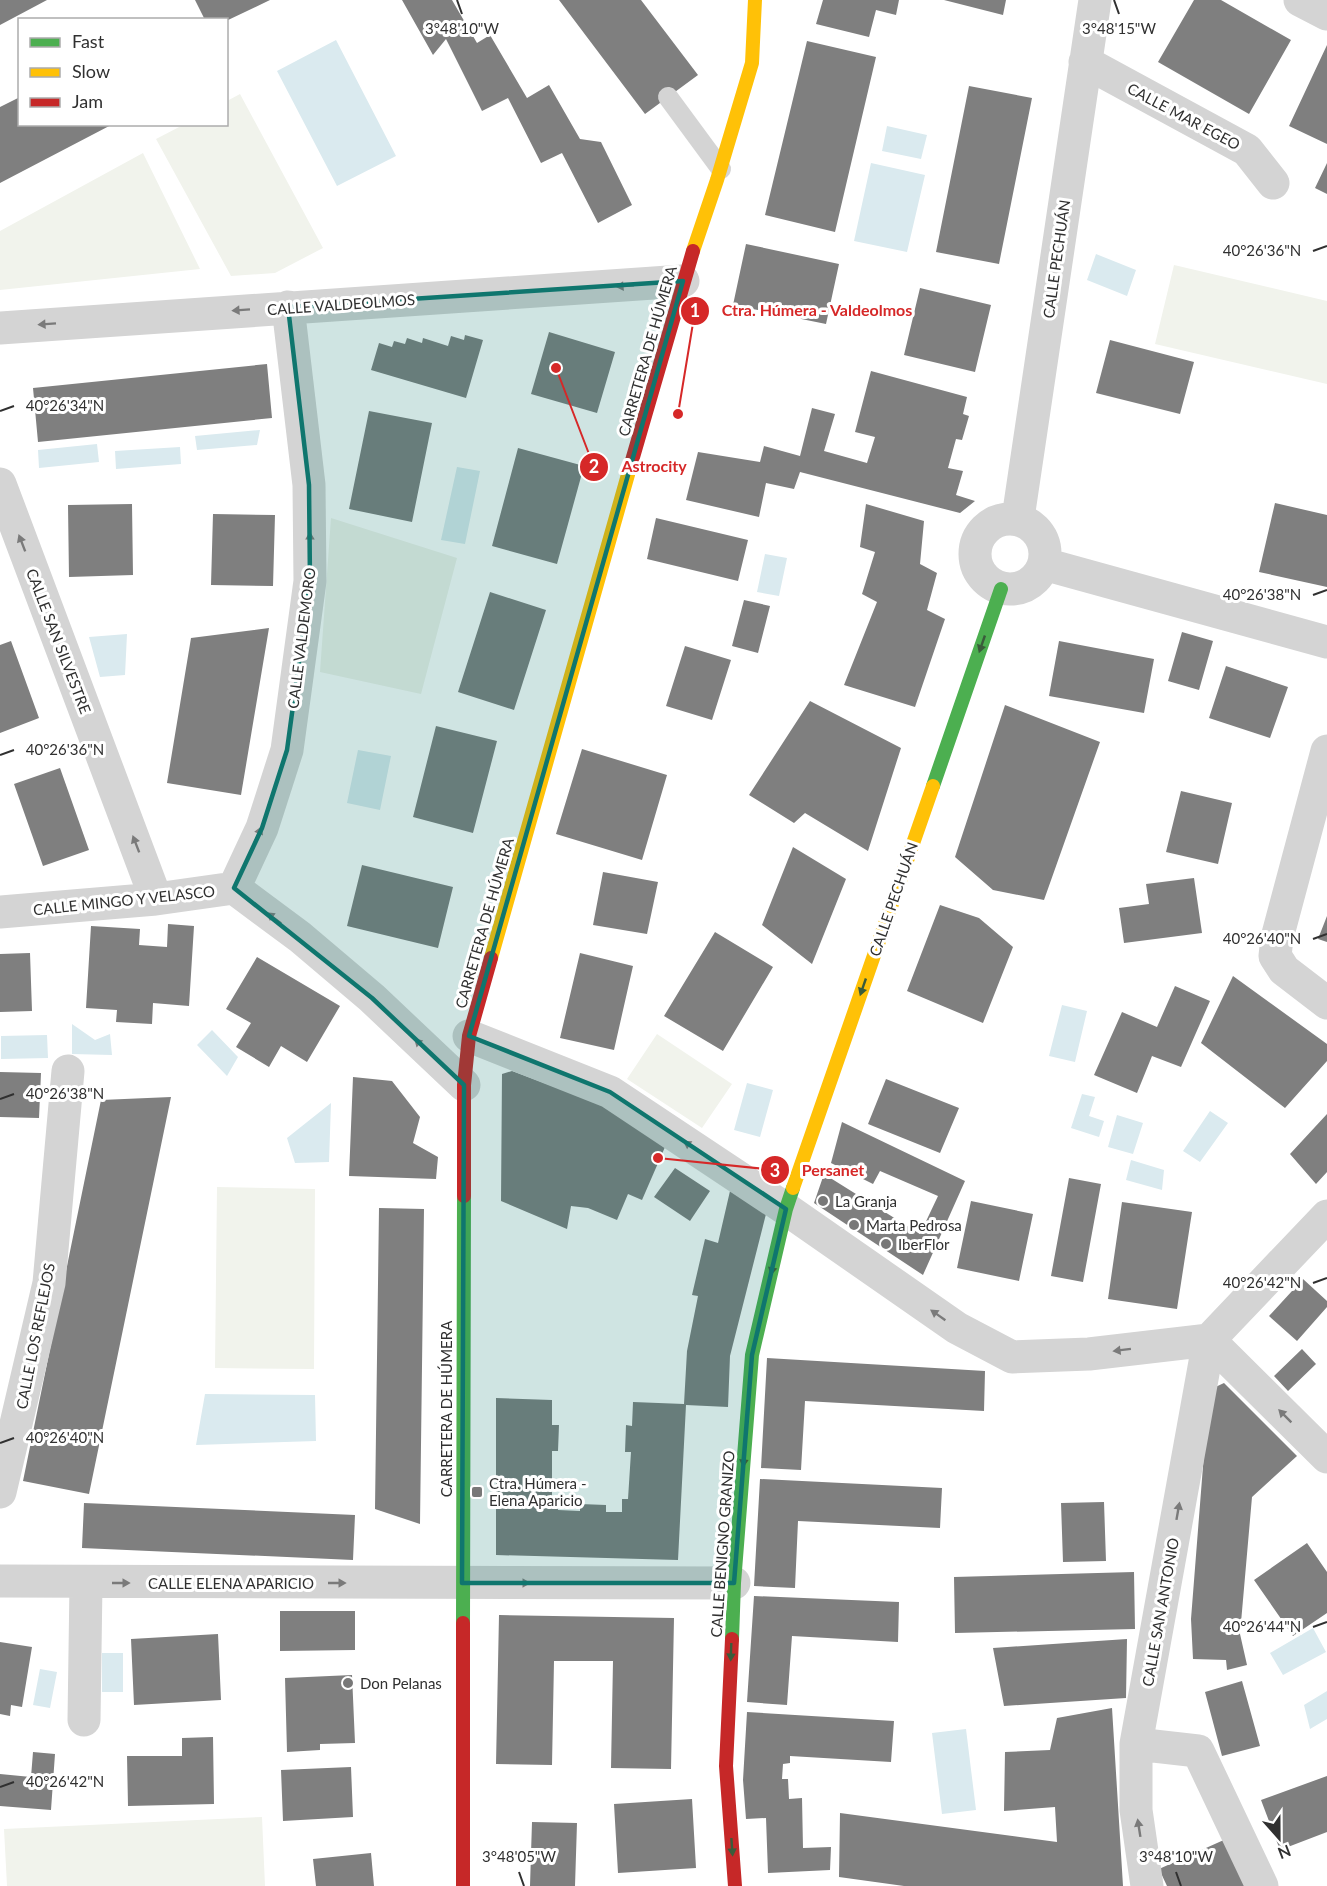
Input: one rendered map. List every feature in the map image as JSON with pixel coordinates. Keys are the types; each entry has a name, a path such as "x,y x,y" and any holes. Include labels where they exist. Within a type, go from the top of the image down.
{"street":[{"name":"CARRETERA DE HÚMERA","path":"463,1886 464,1085 469,1036 683,281 721,169 752,63 755,0"},
{"name":"CALLE PECHUÁN","path":"1018,518 1095,0"},
{"path":"1300,0 1327,14"},
{"name":"CALLE MAR EGEO","path":"1085,62 1247,150 1273,183"},
{"name":"CALLE VALDEOLMOS","path":"0,328 683,281"},
{"name":"CALLE VALDEMORO","path":"234,888 262,828 287,750 310,581 309,485 288,307"},
{"name":"CALLE SAN SILVESTRE","path":"0,484 156,898"},
{"path":"1018,518 1029,523 1044,541 1046,553 1044,564 1038,576 1027,585 1014,589 1001,588 987,581 977,568 974,553 978,538 988,525 1002,519 1018,518"},
{"path":"1044,564 1327,642"},
{"name":"CALLE PECHUÁN","path":"786,1209 1001,588"},
{"path":"1327,751 1276,938 1275,956 1284,970 1327,1003"},
{"name":"CALLE MINGO Y VELASCO","path":"0,912 156,898 234,888 300,937 372,998 464,1085"},
{"path":"469,1036 610,1092 786,1209 957,1328 1011,1357 1089,1354 1209,1340 1327,1216"},
{"name":"CALLE LOS REFLEJOS","path":"0,1492 49,1283 68,1071"},
{"name":"CALLE BENIGNO GRANIZO","path":"735,1886 726,1766 734,1583 752,1355 786,1209"},
{"path":"1209,1340 1327,1457"},
{"name":"CALLE SAN ANTONIO","path":"1147,1886 1136,1810 1136,1744 1209,1340"},
{"name":"CALLE ELENA APARICIO","path":"0,1581 734,1583"},
{"path":"84,1720 86,1583"},
{"path":"1136,1744 1198,1751 1262,1886"}],"lane":[{"path":"668,97 721,169"}],"highlighted area":[{"path":"683,281 469,1036 610,1092 786,1209 752,1355 734,1583 462,1583 464,1085 372,998 234,888 262,828 287,750 310,581 309,485 288,307"}],"shaded area":[{"path":"336,40 396,156 337,186 277,71"},
{"path":"240,94 323,248 275,273 231,276 156,139 181,126 228,126 228,100"},
{"path":"887,126 927,135 921,159 882,151"},
{"path":"143,153 200,269 0,290 0,231"},
{"path":"871,163 925,175 907,252 854,241"},
{"path":"1096,254 1136,270 1127,296 1087,280"},
{"path":"1174,265 1327,301 1327,384 1155,344"},
{"path":"260,430 257,445 197,450 195,436"},
{"path":"97,444 99,462 39,468 38,450"},
{"path":"180,447 181,464 116,469 115,451"},
{"path":"457,467 480,471 465,544 441,540"},
{"path":"331,518 457,558 421,694 320,672"},
{"path":"765,554 787,558 779,596 757,592"},
{"path":"127,634 125,675 100,677 89,637"},
{"path":"358,750 391,756 380,810 347,803"},
{"path":"1062,1005 1087,1011 1075,1062 1049,1056"},
{"path":"72,1024 95,1040 110,1034 112,1055 72,1054"},
{"path":"212,1030 238,1057 227,1076 197,1045"},
{"path":"657,1034 732,1084 702,1128 627,1079"},
{"path":"47,1035 48,1058 1,1059 1,1036"},
{"path":"747,1083 773,1090 760,1137 734,1130"},
{"path":"1082,1094 1095,1097 1089,1116 1104,1121 1099,1137 1071,1128"},
{"path":"331,1103 329,1162 295,1163 287,1138"},
{"path":"1210,1111 1228,1123 1200,1162 1183,1151"},
{"path":"1117,1115 1143,1123 1133,1154 1108,1147"},
{"path":"1131,1160 1164,1170 1162,1190 1126,1180"},
{"path":"217,1187 315,1189 314,1369 215,1368"},
{"path":"205,1394 315,1395 316,1441 196,1445"},
{"path":"1313,1628 1326,1652 1283,1675 1270,1653"},
{"path":"102,1653 123,1653 123,1692 102,1692"},
{"path":"40,1669 57,1672 50,1708 33,1705"},
{"path":"1327,1691 1327,1719 1310,1729 1304,1705"},
{"path":"966,1729 976,1810 942,1814 932,1733"},
{"path":"262,1817 265,1886 7,1886 4,1829"}],"building":[{"path":"0,0 47,0 0,25"},
{"path":"195,0 270,0 228,20 228,18 204,18"},
{"path":"402,0 452,0 477,43 490,35 527,98 549,85 580,139 601,142 632,205 598,223 562,153 541,163 508,98 482,111 446,39 433,55"},
{"path":"559,0 641,0 698,75 645,114"},
{"path":"823,0 899,0 896,15 876,10 869,37 816,24"},
{"path":"944,0 1006,0 1003,15"},
{"path":"1194,0 1221,0 1291,40 1249,114 1158,62"},
{"path":"807,41 876,57 835,232 765,215"},
{"path":"1327,45 1327,144 1289,126"},
{"path":"969,86 1032,98 999,264 936,252"},
{"path":"18,98 18,126 109,126 0,183 0,107"},
{"path":"1327,163 1327,194 1315,188"},
{"path":"746,244 839,264 826,324 733,305"},
{"path":"920,288 991,305 975,372 904,355"},
{"path":"549,332 615,352 597,413 531,394"},
{"path":"465,335 483,340 466,398 371,370 379,343 392,347 394,341 405,344 407,338 422,343 423,338 448,346 451,336 464,340"},
{"path":"1110,340 1194,362 1180,414 1096,393"},
{"path":"267,364 272,418 38,442 33,388"},
{"path":"871,371 967,397 963,414 969,416 962,440 956,439 948,468 963,471 956,495 975,501 960,513 800,472 794,489 766,483 759,517 686,500 698,452 760,462 764,446 800,456 812,408 835,414 824,451 867,463 875,437 855,432"},
{"path":"369,411 432,423 412,522 349,509"},
{"path":"518,448 584,466 557,564 492,546"},
{"path":"1275,503 1327,515 1327,587 1259,572"},
{"path":"132,504 133,575 69,577 68,505"},
{"path":"866,504 924,521 920,564 937,573 927,610 945,619 915,707 844,685 877,602 862,594 875,552 860,547"},
{"path":"213,514 275,515 273,586 211,585"},
{"path":"656,518 748,540 738,581 647,559"},
{"path":"490,592 546,610 514,710 458,692"},
{"path":"744,600 770,606 758,653 732,646"},
{"path":"269,628 241,795 167,783 191,638"},
{"path":"1182,632 1213,641 1199,690 1168,681"},
{"path":"11,641 39,718 0,733 0,645"},
{"path":"1059,641 1154,659 1144,713 1049,696"},
{"path":"685,646 731,660 712,720 666,706"},
{"path":"1226,666 1288,687 1270,738 1209,718"},
{"path":"810,701 901,748 868,851 805,813 794,823 749,795"},
{"path":"1005,705 1100,742 1044,900 993,890 955,857"},
{"path":"436,726 497,741 473,833 413,817"},
{"path":"582,749 667,775 642,860 556,834"},
{"path":"60,768 89,850 43,866 14,784"},
{"path":"1181,791 1232,803 1218,864 1166,852"},
{"path":"793,847 846,879 812,964 762,925"},
{"path":"362,865 453,887 438,948 347,926"},
{"path":"603,872 658,882 647,934 593,925"},
{"path":"1194,878 1202,933 1124,943 1119,908 1149,904 1146,884"},
{"path":"940,905 979,918 1013,947 983,1023 907,991"},
{"path":"1327,916 1327,942 1318,939"},
{"path":"168,924 194,926 189,1006 153,1003 152,1024 116,1022 117,1010 86,1008 91,926 140,929 139,945 167,947"},
{"path":"715,932 773,967 723,1051 664,1016"},
{"path":"30,953 32,1011 0,1012 0,954"},
{"path":"580,953 633,966 614,1050 560,1038"},
{"path":"257,957 340,1006 307,1062 281,1046 269,1067 236,1047 251,1023 226,1009"},
{"path":"1233,976 1327,1044 1327,1061 1285,1108 1201,1043"},
{"path":"1175,986 1210,1001 1181,1067 1152,1056 1137,1093 1094,1075 1122,1012 1157,1027"},
{"path":"512,1071 603,1105 665,1147 642,1200 628,1194 617,1220 588,1208 571,1206 567,1229 501,1201 502,1074"},
{"path":"0,1072 41,1073 39,1118 0,1117"},
{"path":"353,1077 392,1081 420,1117 413,1143 438,1157 436,1179 349,1176"},
{"path":"886,1079 959,1108 940,1153 868,1124"},
{"path":"171,1097 89,1494 23,1481 101,1100"},
{"path":"1327,1114 1327,1172 1316,1184 1290,1154"},
{"path":"842,1122 965,1181 923,1275 814,1203 824,1174 920,1234 938,1196 880,1171 873,1184 831,1163"},
{"path":"675,1168 710,1191 690,1221 654,1197"},
{"path":"1069,1178 1101,1184 1083,1282 1051,1276"},
{"path":"730,1191 766,1214 730,1356 728,1407 686,1405 678,1560 496,1555 496,1398 552,1400 552,1425 559,1425 558,1451 552,1451 552,1497 558,1497 558,1510 580,1511 580,1504 606,1505 606,1512 622,1512 622,1499 628,1499 631,1452 625,1452 626,1425 632,1426 633,1402 684,1404 687,1351 698,1296 692,1295 705,1239 718,1243"},
{"path":"971,1201 1033,1214 1019,1281 957,1268"},
{"path":"1122,1202 1192,1212 1177,1309 1108,1299"},
{"path":"379,1208 424,1209 420,1524 375,1509"},
{"path":"1303,1279 1327,1301 1327,1307 1297,1341 1269,1316"},
{"path":"1302,1349 1316,1364 1288,1391 1274,1376"},
{"path":"767,1358 985,1371 984,1411 805,1401 801,1470 761,1468"},
{"path":"1224,1383 1297,1456 1252,1497 1240,1634 1247,1665 1227,1670 1226,1660 1193,1659 1191,1619 1209,1390"},
{"path":"760,1479 942,1488 940,1528 798,1521 795,1588 754,1586"},
{"path":"1104,1502 1106,1561 1063,1562 1061,1503"},
{"path":"84,1503 355,1515 353,1560 82,1548"},
{"path":"1307,1543 1327,1572 1327,1613 1293,1636 1254,1580"},
{"path":"1134,1572 1135,1629 955,1633 954,1577"},
{"path":"754,1596 899,1602 898,1642 792,1636 787,1705 747,1702"},
{"path":"280,1611 355,1611 355,1650 280,1651"},
{"path":"499,1615 674,1618 671,1769 611,1768 613,1661 554,1661 552,1765 496,1764"},
{"path":"218,1634 221,1700 134,1705 131,1639"},
{"path":"1127,1639 1126,1698 1004,1706 993,1648"},
{"path":"0,1642 32,1647 22,1707 11,1705 10,1716 0,1714"},
{"path":"352,1675 355,1743 320,1744 320,1750 287,1752 285,1678"},
{"path":"1242,1681 1260,1746 1222,1756 1205,1692"},
{"path":"1112,1708 1123,1886 904,1886 839,1877 840,1813 1057,1842 1055,1807 1004,1811 1005,1752 1050,1750 1057,1718"},
{"path":"747,1712 894,1721 891,1762 790,1756 790,1763 783,1764 782,1779 788,1779 789,1799 802,1798 803,1848 831,1847 830,1870 768,1873 766,1818 746,1819 743,1780"},
{"path":"213,1737 214,1804 128,1806 127,1756 182,1756 182,1738"},
{"path":"33,1752 55,1754 51,1810 0,1806 0,1774 31,1777"},
{"path":"351,1767 353,1817 283,1821 281,1770"},
{"path":"1327,1776 1327,1832 1280,1850 1261,1800"},
{"path":"692,1799 696,1868 618,1873 614,1804"},
{"path":"532,1822 577,1823 575,1886 530,1886"},
{"path":"1226,1839 1247,1886 1167,1886 1159,1869"},
{"path":"371,1853 374,1886 316,1886 313,1859"}],"traffic: fast":[{"path":"933,786 1001,589"},
{"path":"732,1639 734,1583 752,1355 793,1188"},
{"path":"463,1623 464,1196"}],"traffic: slow":[{"path":"693,251 752,63 755,0"},
{"path":"491,958 631,464"},
{"path":"793,1188 933,786"}],"traffic: jam":[{"path":"631,464 693,251"},
{"path":"464,1196 464,1085 469,1036 491,958"},
{"path":"463,1623 463,1886"},
{"path":"732,1639 726,1766 735,1886"}],"place":[{"name":"Astrocity","path":"556,368"},
{"name":"Ctra. Húmera - Valdeolmos","path":"678,414"},
{"name":"Persanet","path":"658,1158"},
{"name":"La Granja","path":"823,1201"},
{"name":"Marta Pedrosa","path":"854,1225"},
{"name":"IberFlor","path":"886,1244"},
{"name":"Ctra. Húmera - Elena Aparicio","path":"477,1492"},
{"name":"Don Pelanas","path":"348,1683"}]}
